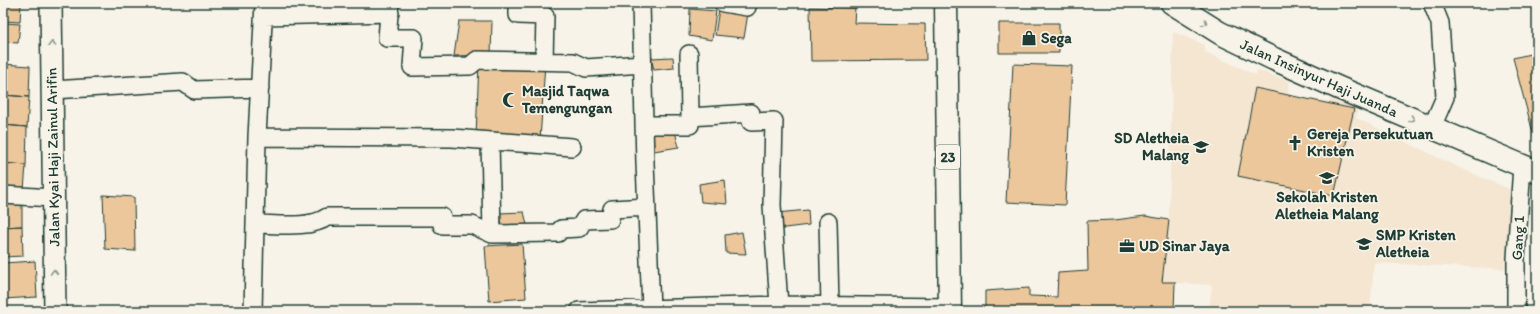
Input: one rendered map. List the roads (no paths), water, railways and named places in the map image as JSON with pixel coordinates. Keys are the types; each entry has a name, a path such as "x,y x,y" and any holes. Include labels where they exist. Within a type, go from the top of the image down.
{"main road":[{"name":"23","path":"946,3 950,309"},
{"name":"Jalan Insinyur Haji Juanda","path":"1172,3 1220,33 1274,60 1529,169"}],"street":[{"name":"Jalan Kyai Haji Zainul Arifin","path":"51,3 55,311"},
{"path":"518,3 518,15 545,9 544,61"},
{"path":"641,3 651,309"},
{"path":"723,3 747,7"},
{"path":"1432,3 1440,23 1444,97 1432,127"},
{"path":"253,311 257,137 264,10 390,8 387,38 414,38 412,67 470,66 478,60 573,62 586,68 642,64"},
{"path":"644,125 690,125 689,54"},
{"path":"52,90 183,82 194,90 260,88"},
{"path":"690,117 751,113 751,122 774,121 772,205 779,305"},
{"path":"257,137 425,137 572,147"},
{"path":"490,141 492,234"},
{"name":"Gang 1","path":"1516,311 1516,258 1529,169"},
{"path":"3,195 53,198"},
{"path":"255,224 299,225 322,222 327,218 442,217 442,225 472,225 492,234 558,234 561,229 579,228 584,220 610,218 612,209 647,206"},
{"path":"828,222 830,305"},
{"path":"580,311 779,305 950,309"}],"place":[{"name":"Sega","path":"1029,38"},
{"name":"Masjid Taqwa Temengungan","path":"510,100"},
{"name":"Gereja Persekutuan Kristen","path":"1295,143"},
{"name":"SD Aletheia Malang","path":"1201,147"},
{"name":"Sekolah Kristen Aletheia Malang","path":"1327,178"},
{"name":"SMP Kristen Aletheia","path":"1364,244"},
{"name":"UD Sinar Jaya","path":"1127,246"}]}
